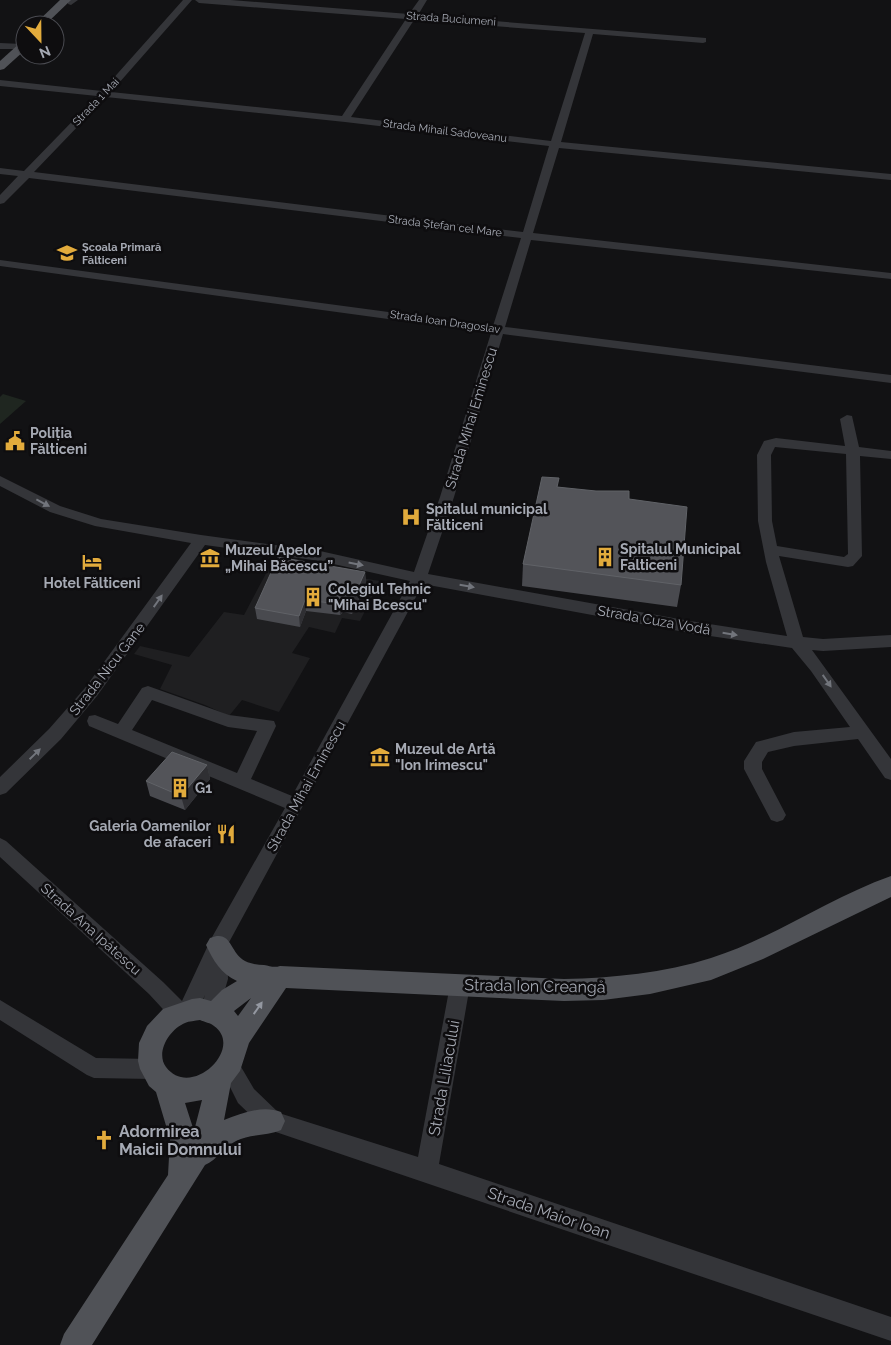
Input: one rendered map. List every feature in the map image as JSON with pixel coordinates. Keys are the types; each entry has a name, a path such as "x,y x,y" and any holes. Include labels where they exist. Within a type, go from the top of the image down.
{"main road":[{"path":"51,15 70,0"},
{"path":"56,15 70,0"},
{"path":"0,60 15,49"},
{"path":"0,67 15,51"},
{"name":"Strada Ion Creangă","path":"199,1011 229,998 252,985 280,977 564,990 603,989 650,983 711,969 754,952 891,886"},
{"path":"218,945 228,962 235,969 246,974 280,977 237,1039"},
{"path":"75,1345 182,1179 203,1143 208,1130 224,1073 236,1053 237,1039 233,1028 226,1019 199,1011 160,1027 154,1036 150,1053 183,1139 182,1179"},
{"path":"159,1077 178,1089 190,1090 203,1087 224,1073"},
{"path":"182,1179 215,1138 246,1123 272,1121"}],"street":[{"name":"Strada 1 Mai","path":"0,201 105,93 188,0"},
{"name":"Strada Buciumeni","path":"199,0 703,40"},
{"path":"345,119 423,0"},
{"name":"Strada Mihai Eminescu","path":"218,945 419,578 448,497 590,30"},
{"path":"0,46 15,45"},
{"name":"Strada Mihail Sadoveanu","path":"0,83 345,119 554,144 891,177"},
{"name":"Strada Ștefan cel Mare","path":"0,171 528,236 891,276"},
{"name":"Strada Ioan Dragoslav","path":"0,263 498,330 891,379"},
{"path":"771,550 840,562 852,560 856,552 853,451 847,419"},
{"path":"891,454 786,442 769,444 764,454 765,521 771,550 797,643 817,666 891,773"},
{"name":"Strada Cuza Vodă","path":"0,480 55,509 100,523 201,540 320,556 419,578 690,628 797,643 850,644 891,641"},
{"name":"Strada Nicu Gane","path":"0,788 56,734 92,692 201,540"},
{"path":"122,732 148,692 228,721 268,726 241,782"},
{"path":"94,721 296,805"},
{"path":"777,815 753,770 753,761 762,747 794,739 863,732"},
{"name":"Strada Ana Ipătescu","path":"0,846 156,988 199,1011"},
{"path":"199,1011 219,984 220,960 218,945"},
{"name":"Strada Liliacului","path":"427,1171 460,986"},
{"path":"0,1009 94,1068 159,1077"},
{"name":"Strada Maior Ioan","path":"224,1073 272,1121 427,1171 891,1329"}],"shaded area":[{"path":"3,394 26,401 0,424 0,397"},
{"path":"271,564 380,581 360,621 342,618 335,633 309,627 292,653 310,658 279,712 242,700 229,716 160,689 172,665 134,654 140,646 189,657 224,612 244,615"}],"building":[{"name":"Spitalul Municipal Falticeni","path":"542,477 559,478 557,487 596,491 629,491 629,499 687,507 681,585 523,564"},
{"name":"Colegiul Tehnic \"Mihai Bcescu\"","path":"278,557 365,572 351,603 342,601 339,604 305,600 299,616 255,608"},
{"path":"172,752 207,765 181,796 146,781"}],"place":[{"name":"Școala Primară Fălticeni","path":"67,253"},
{"name":"Poliția Fălticeni","path":"15,441"},
{"name":"Spitalul municipal Fălticeni","path":"411,517"},
{"name":"Spitalul Municipal Falticeni","path":"605,557"},
{"name":"Muzeul Apelor „Mihai Băcescu”","path":"210,558"},
{"name":"Hotel Fălticeni","path":"92,562"},
{"name":"Colegiul Tehnic \"Mihai Bcescu\"","path":"313,597"},
{"name":"Muzeul de Artă \"Ion Irimescu\"","path":"380,757"},
{"name":"G1","path":"180,788"},
{"name":"Galeria Oamenilor de afaceri","path":"226,834"},
{"name":"Adormirea Maicii Domnului","path":"104,1140"}]}
